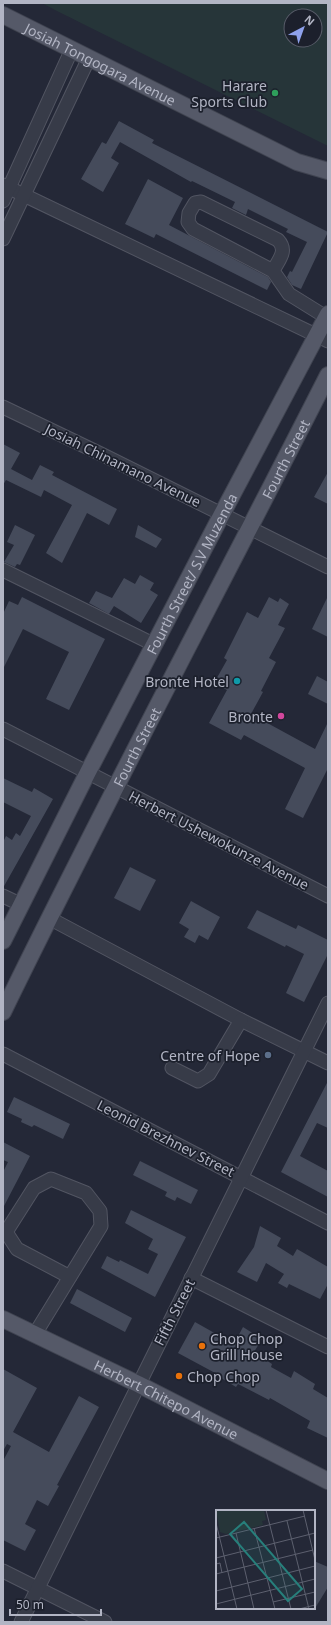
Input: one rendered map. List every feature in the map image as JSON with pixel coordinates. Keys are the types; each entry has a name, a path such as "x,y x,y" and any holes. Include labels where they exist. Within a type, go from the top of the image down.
{"main road":[{"name":"Josiah Tongogara Avenue","path":"3,15 297,162 328,171"},
{"path":"297,162 328,180"},
{"name":"Fourth Street/ S.V Muzenda","path":"3,941 88,772 222,514 323,338 327,316"},
{"name":"Fourth Street","path":"3,1012 48,918 115,786 250,529 328,375"},
{"name":"Herbert Chitepo Avenue","path":"3,1318 138,1384 328,1481"}],"street":[{"path":"3,201 6,186 72,49"},
{"path":"3,239 89,58"},
{"path":"6,186 24,196 323,338"},
{"path":"273,271 284,250 283,245 278,240 201,202 195,203 189,213 188,222 193,229 273,271 289,294 327,316"},
{"name":"Josiah Chinamano Avenue","path":"3,407 328,567"},
{"path":"3,570 155,645"},
{"name":"Herbert Ushewokunze Avenue","path":"3,729 328,896"},
{"path":"3,896 22,905"},
{"path":"48,918 241,1020 328,1063"},
{"name":"Fifth Street","path":"21,1622 328,1003"},
{"path":"172,1068 198,1081 209,1074 241,1020"},
{"name":"Leonid Brezhnev Street","path":"3,1054 328,1223"},
{"path":"35,1334 70,1277 101,1226 100,1211 86,1193 51,1179 34,1188 6,1232 17,1249 70,1277"},
{"path":"191,1278 328,1348"},
{"path":"3,1570 105,1622"}],"shaded area":[{"name":"Harare Sports Club","path":"42,3 328,3 328,146 55,10"}],"building":[{"path":"119,121 154,140 152,143 328,232 301,289 292,285 287,277 290,271 292,272 307,242 286,232 288,229 248,209 246,215 232,208 235,202 192,181 191,182 120,142 111,158 119,163 103,192 81,179 102,142 106,144"},
{"path":"148,179 183,198 169,225 268,277 271,282 267,290 156,234 154,238 125,224"},
{"path":"3,444 20,453 11,469 32,480 40,465 54,472 52,475 117,509 109,525 87,513 62,563 46,553 72,505 44,490 41,497 6,480 3,485"},
{"path":"328,472 328,504 314,497"},
{"path":"15,525 35,535 20,565 17,564 15,567 4,562 14,545 7,542"},
{"path":"138,525 162,539 156,548 135,537"},
{"path":"140,575 154,583 150,590 158,595 141,623 114,606 109,614 89,603 96,591 112,598 124,578 135,584"},
{"path":"328,596 328,637 312,629"},
{"path":"22,597 105,639 69,710 46,699 69,652 23,629 3,669 3,614 9,601 18,605"},
{"name":"Bronte Hotel","path":"269,597 278,602 280,598 289,604 278,625 285,628 269,658 276,662 261,691 263,692 251,714 315,749 328,722 328,768 303,818 285,809 305,768 244,735 241,740 209,723 227,690 214,683 227,660 224,658 247,612 258,618"},
{"path":"317,676 328,682 328,704 308,694"},
{"path":"3,778 32,792 34,788 53,799 3,888 3,842 6,836 12,840 16,833 20,836 31,816 3,802"},
{"path":"130,867 156,880 140,911 114,898"},
{"path":"191,901 220,917 208,940 199,935 195,943 184,937 189,929 179,923"},
{"path":"257,910 296,929 298,925 328,940 328,954 304,1002 286,993 304,954 286,945 285,947 247,928"},
{"path":"328,1081 328,1128 317,1123 300,1156 328,1171 328,1197 281,1172"},
{"path":"14,1097 70,1124 63,1139 34,1125 32,1127 21,1122 22,1119 7,1112"},
{"path":"3,1142 30,1156 3,1208 3,1172 8,1162 3,1160"},
{"path":"140,1161 198,1190 191,1204 177,1197 175,1201 165,1196 167,1192 133,1175"},
{"path":"131,1210 186,1237 155,1297 101,1268 107,1256 119,1262 120,1260 148,1274 158,1254 148,1249 153,1239 125,1223"},
{"path":"260,1226 281,1238 277,1246 293,1256 297,1249 328,1267 328,1284 320,1299 289,1284 287,1288 278,1283 284,1274 266,1263 257,1282 237,1272 254,1247"},
{"path":"77,1289 132,1318 125,1332 70,1303"},
{"path":"195,1322 234,1344 243,1327 262,1339 254,1352 272,1364 271,1367 291,1378 294,1371 315,1384 313,1389 328,1398 328,1438 307,1428 310,1421 270,1398 269,1400 238,1384 236,1387 216,1375 217,1374 178,1353"},
{"path":"3,1369 37,1388 13,1432 49,1452 79,1396 99,1407 57,1485 59,1486 48,1506 37,1500 25,1524 36,1530 25,1551 3,1540 3,1461 11,1446 7,1444 3,1451"},
{"path":"315,1561 328,1567 328,1587 315,1608"}],"place":[{"name":"Harare Sports Club","path":"275,93"},
{"name":"Bronte Hotel","path":"237,681"},
{"name":"Bronte","path":"281,716"},
{"name":"Centre of Hope","path":"268,1055"},
{"name":"Chop Chop Grill House","path":"202,1346"},
{"name":"Chop Chop","path":"179,1376"}]}
